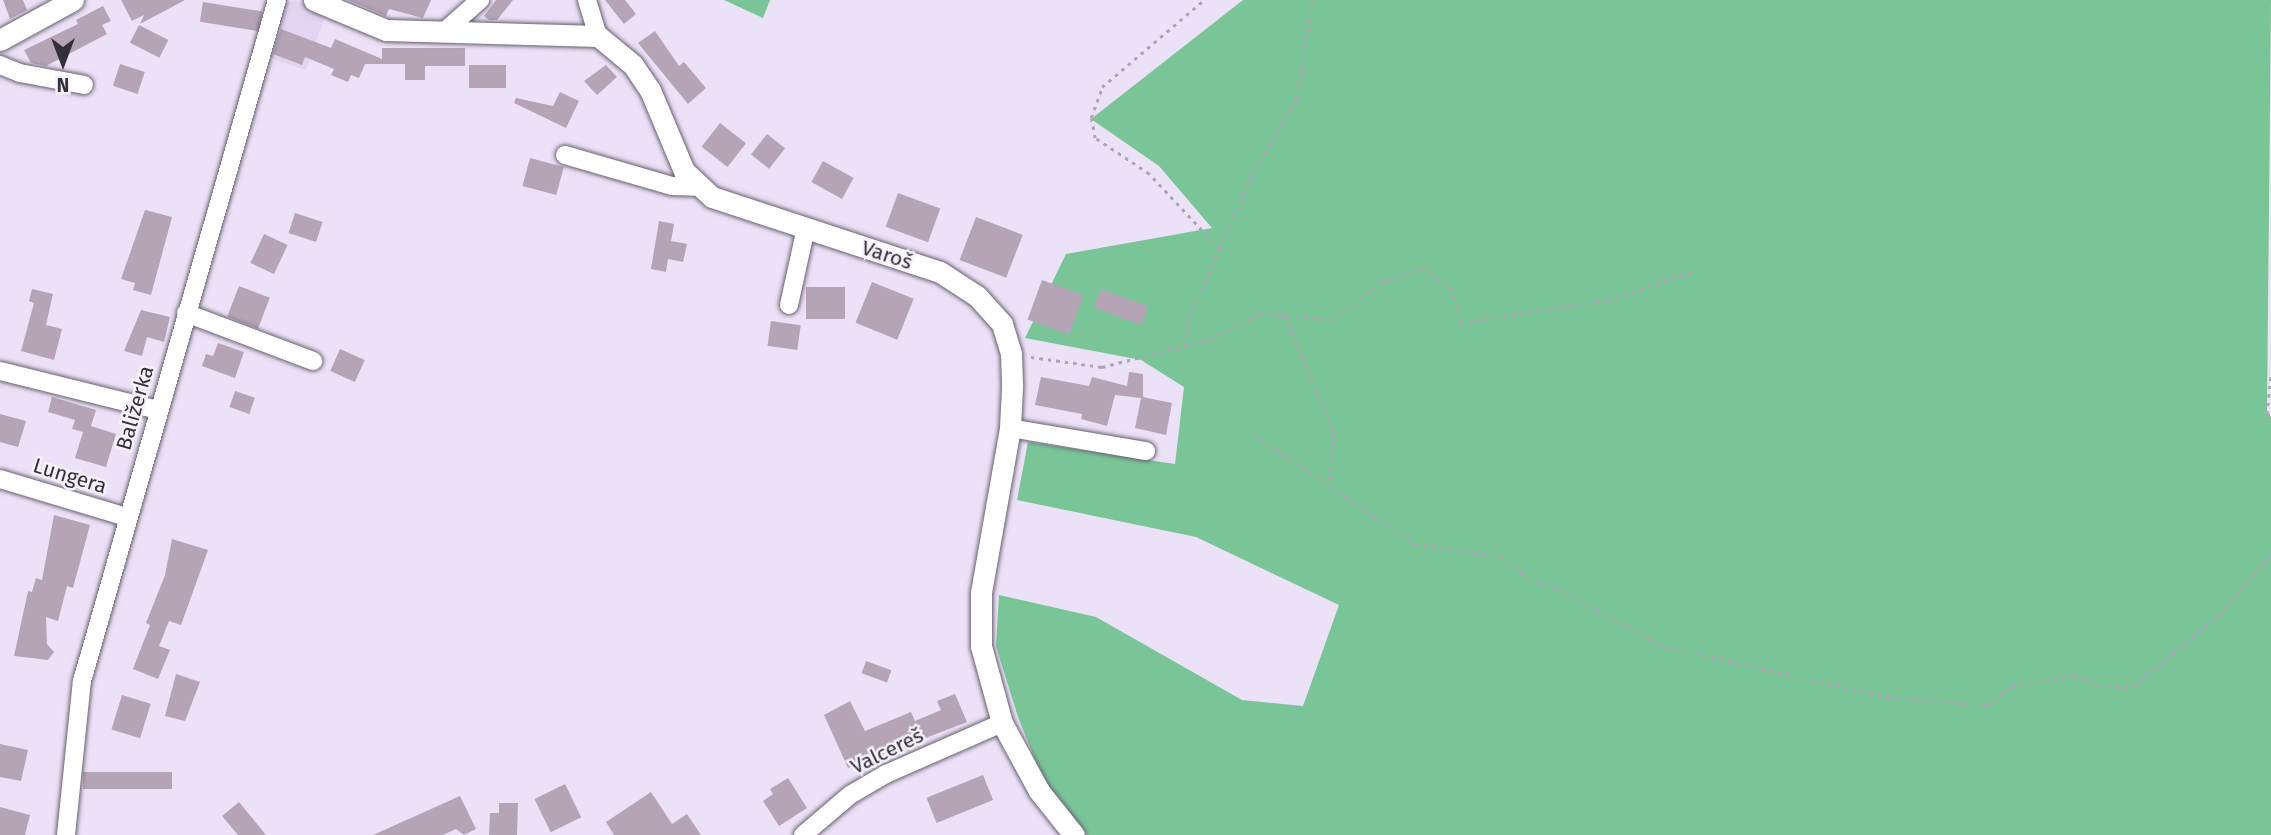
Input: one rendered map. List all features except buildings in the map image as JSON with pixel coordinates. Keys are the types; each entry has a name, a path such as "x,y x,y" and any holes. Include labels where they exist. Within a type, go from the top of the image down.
{"main road":[{"path":"0,40 73,0"},
{"path":"314,0 386,30 598,36"},
{"name":"Varoš","path":"598,36 621,52 650,90 684,171 697,187 734,208 806,228 940,272 977,296 1002,324 1011,354 1010,428 981,593 981,646 1002,723 1039,791 1074,835"}],"street":[{"name":"Baližerka","path":"66,835 82,681 277,0"},
{"path":"445,31 480,0"},
{"path":"587,0 598,36"},
{"path":"0,65 20,74 84,85"},
{"path":"565,155 672,186 697,187"},
{"path":"789,305 806,228"},
{"path":"186,313 313,361"},
{"path":"0,370 158,410"},
{"path":"1010,428 1146,451"},
{"name":"Lungera","path":"0,479 127,517"},
{"name":"Valcereš","path":"803,835 850,794 886,774 1002,723"}],"path":[{"path":"1204,0 1102,87 1091,118 1095,138 1149,174 1219,249"},
{"path":"1185,346 1187,321 1251,176 1297,98 1312,0"},
{"path":"1011,354 1102,367 1210,339 1261,313 1333,320 1382,282 1422,269 1451,288 1461,323 1607,300 1691,272"},
{"path":"1284,316 1334,433 1329,484"},
{"path":"2271,377 2267,413 2271,416"},
{"path":"1253,434 1415,544 1500,557 1527,578 1559,589 1662,646 1888,696 1987,705 2012,686 2074,675 2099,686 2133,687 2219,615 2271,554"}],"shaded area":[{"path":"295,0 326,13 306,70 267,57 282,5"}],"green space":[{"path":"724,0 770,0 763,18"},
{"path":"1243,0 2271,0 2267,413 2271,417 2271,835 1087,835 1044,781 1018,717 996,646 999,595 1096,617 1242,700 1303,706 1339,605 1196,537 1017,500 1028,442 1175,464 1184,387 1141,360 1025,338 1066,254 1212,228 1159,166 1091,119"}]}
